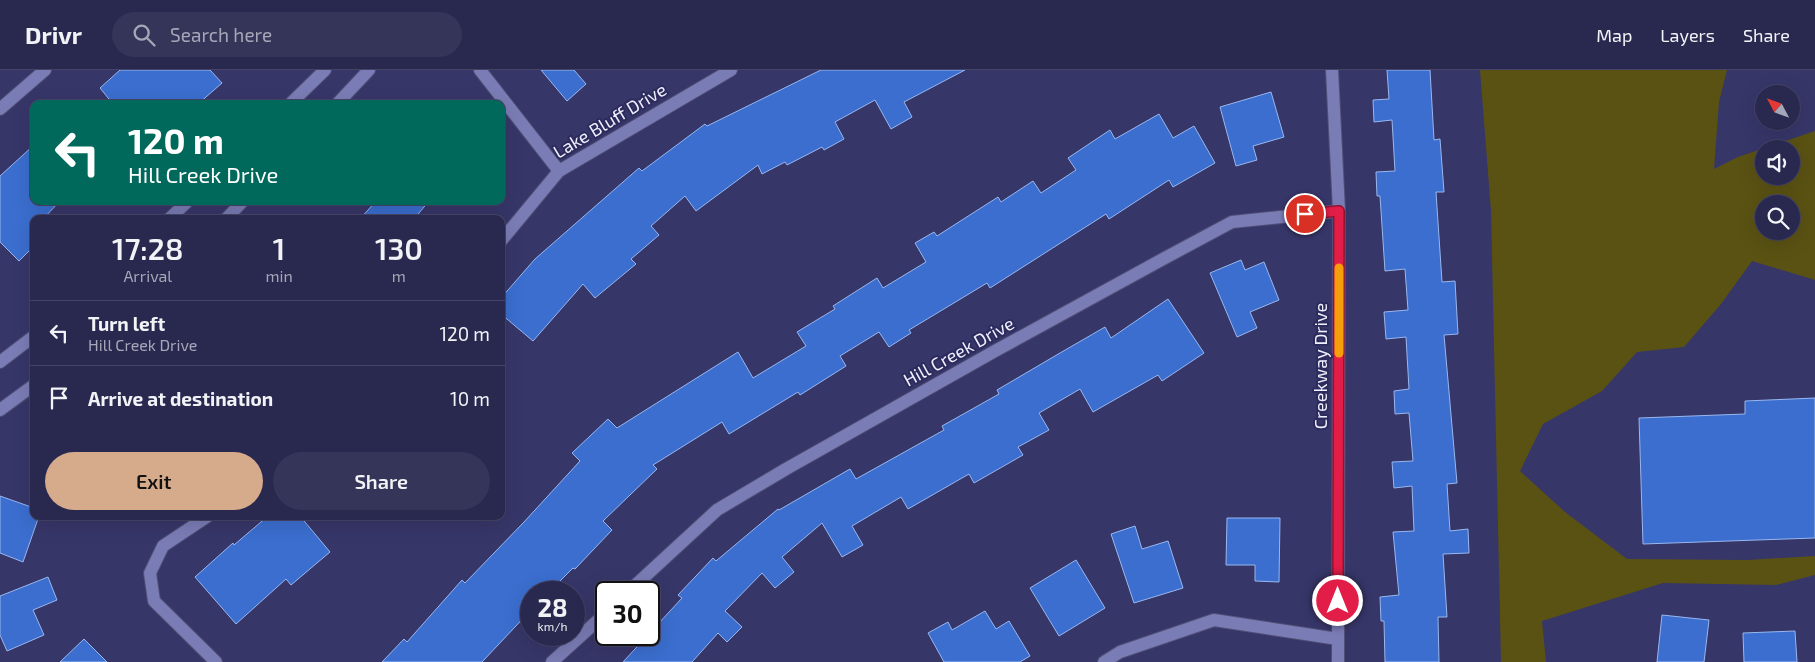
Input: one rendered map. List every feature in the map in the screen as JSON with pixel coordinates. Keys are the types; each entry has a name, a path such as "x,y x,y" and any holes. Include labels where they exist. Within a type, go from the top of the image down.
{"street":[{"path":"0,109 45,70"},
{"path":"294,100 326,70"},
{"path":"341,100 369,70"},
{"path":"480,70 504,100"},
{"name":"Lake Bluff Drive","path":"505,236 560,170 731,70"},
{"name":"Creekway Drive","path":"1332,70 1339,211 1338,662"},
{"path":"505,101 560,170"},
{"path":"173,215 184,205"},
{"path":"230,215 239,205"},
{"name":"Hill Creek Drive","path":"640,581 717,510 969,366 1232,222 1339,211"},
{"path":"0,362 30,339"},
{"path":"0,410 30,388"},
{"path":"202,520 163,546 150,573 154,601 216,662"},
{"path":"1104,662 1120,652 1214,620 1338,639"},
{"path":"552,662 595,623"}],"shaded area":[{"path":"1480,70 1727,70 1719,102 1714,169 1755,151 1755,185 1800,185 1800,140 1788,140 1815,131 1815,280 1752,261 1721,304 1684,347 1637,352 1602,391 1543,424 1520,471 1565,512 1627,559 1748,560 1815,556 1815,575 1776,585 1663,583 1542,621 1546,662 1501,662 1491,211"}],"building":[{"path":"120,70 210,70 222,83 203,100 110,100 100,88"},
{"path":"541,70 574,70 586,84 567,101"},
{"path":"821,70 965,70 904,102 912,117 891,129 875,100 835,122 844,139 824,150 822,147 787,165 785,162 762,174 758,165 696,211 685,196 651,226 659,235 631,259 636,264 595,298 583,284 533,341 505,317 505,293 535,259 639,168 642,171 705,124 707,126"},
{"path":"1387,70 1430,70 1434,140 1440,139 1444,192 1436,192 1442,282 1455,281 1458,334 1444,335 1457,483 1447,484 1450,531 1468,529 1469,553 1443,554 1447,617 1438,617 1439,662 1385,662 1384,621 1381,621 1380,597 1399,595 1393,532 1414,531 1412,486 1394,488 1392,462 1413,461 1409,413 1395,414 1394,391 1409,389 1406,337 1386,339 1384,312 1408,310 1405,269 1385,271 1380,196 1377,196 1376,172 1395,171 1392,120 1374,122 1373,100 1389,99"},
{"path":"1271,92 1284,137 1253,146 1257,160 1236,166 1220,107"},
{"path":"1159,114 1173,138 1194,126 1215,163 1173,187 1169,180 1109,219 1106,214 990,288 987,283 909,330 911,333 889,347 879,332 840,356 846,366 800,395 798,392 729,434 722,422 653,465 657,469 603,521 612,530 575,569 573,568 560,581 520,581 520,622 482,662 382,662 404,639 407,642 462,580 465,583 524,522 580,461 572,453 608,419 617,428 738,352 753,378 806,346 797,332 835,309 833,306 877,278 883,288 926,262 915,243 934,232 937,236 998,197 1001,202 1033,181 1041,193 1076,170 1068,158 1110,130 1115,139"},
{"path":"30,149 30,205 56,205 47,215 30,215 30,250 19,261 0,242 0,176"},
{"path":"372,205 426,205 417,215 364,215"},
{"path":"1241,260 1245,270 1264,262 1279,300 1250,312 1257,328 1237,337 1210,273"},
{"path":"1168,299 1204,353 1162,381 1158,375 1093,412 1080,389 1039,413 1049,430 1018,447 1023,455 974,483 969,474 908,509 901,497 852,526 863,545 842,557 822,523 782,557 794,572 775,588 762,573 725,611 742,627 727,642 718,633 692,662 623,662 638,646 660,646 660,622 682,598 678,595 713,558 716,561 778,509 850,469 856,479 944,430 942,426 999,394 997,390 1105,327 1111,338"},
{"path":"1815,398 1815,538 1643,544 1639,418 1745,414 1745,401"},
{"path":"0,496 30,507 30,520 38,520 23,562 0,553"},
{"path":"1227,518 1280,518 1279,582 1255,581 1255,565 1226,565"},
{"path":"263,520 303,520 330,552 291,585 286,579 236,624 195,577 233,543 234,545"},
{"path":"1135,526 1142,549 1168,541 1183,588 1134,603 1111,534"},
{"path":"1076,560 1105,608 1059,636 1030,588"},
{"path":"48,577 57,600 33,610 44,635 7,651 0,635 0,596"},
{"path":"985,611 996,629 1009,621 1030,656 1020,662 944,662 928,633 948,622 952,630"},
{"path":"1662,615 1709,620 1704,662 1657,662"},
{"path":"1795,631 1797,662 1744,662 1743,633"},
{"path":"84,639 107,662 60,662"}],"slow traffic":[{"path":"1339,268 1339,353"}],"route":[{"path":"1305,214 1339,211 1338,601"}]}
